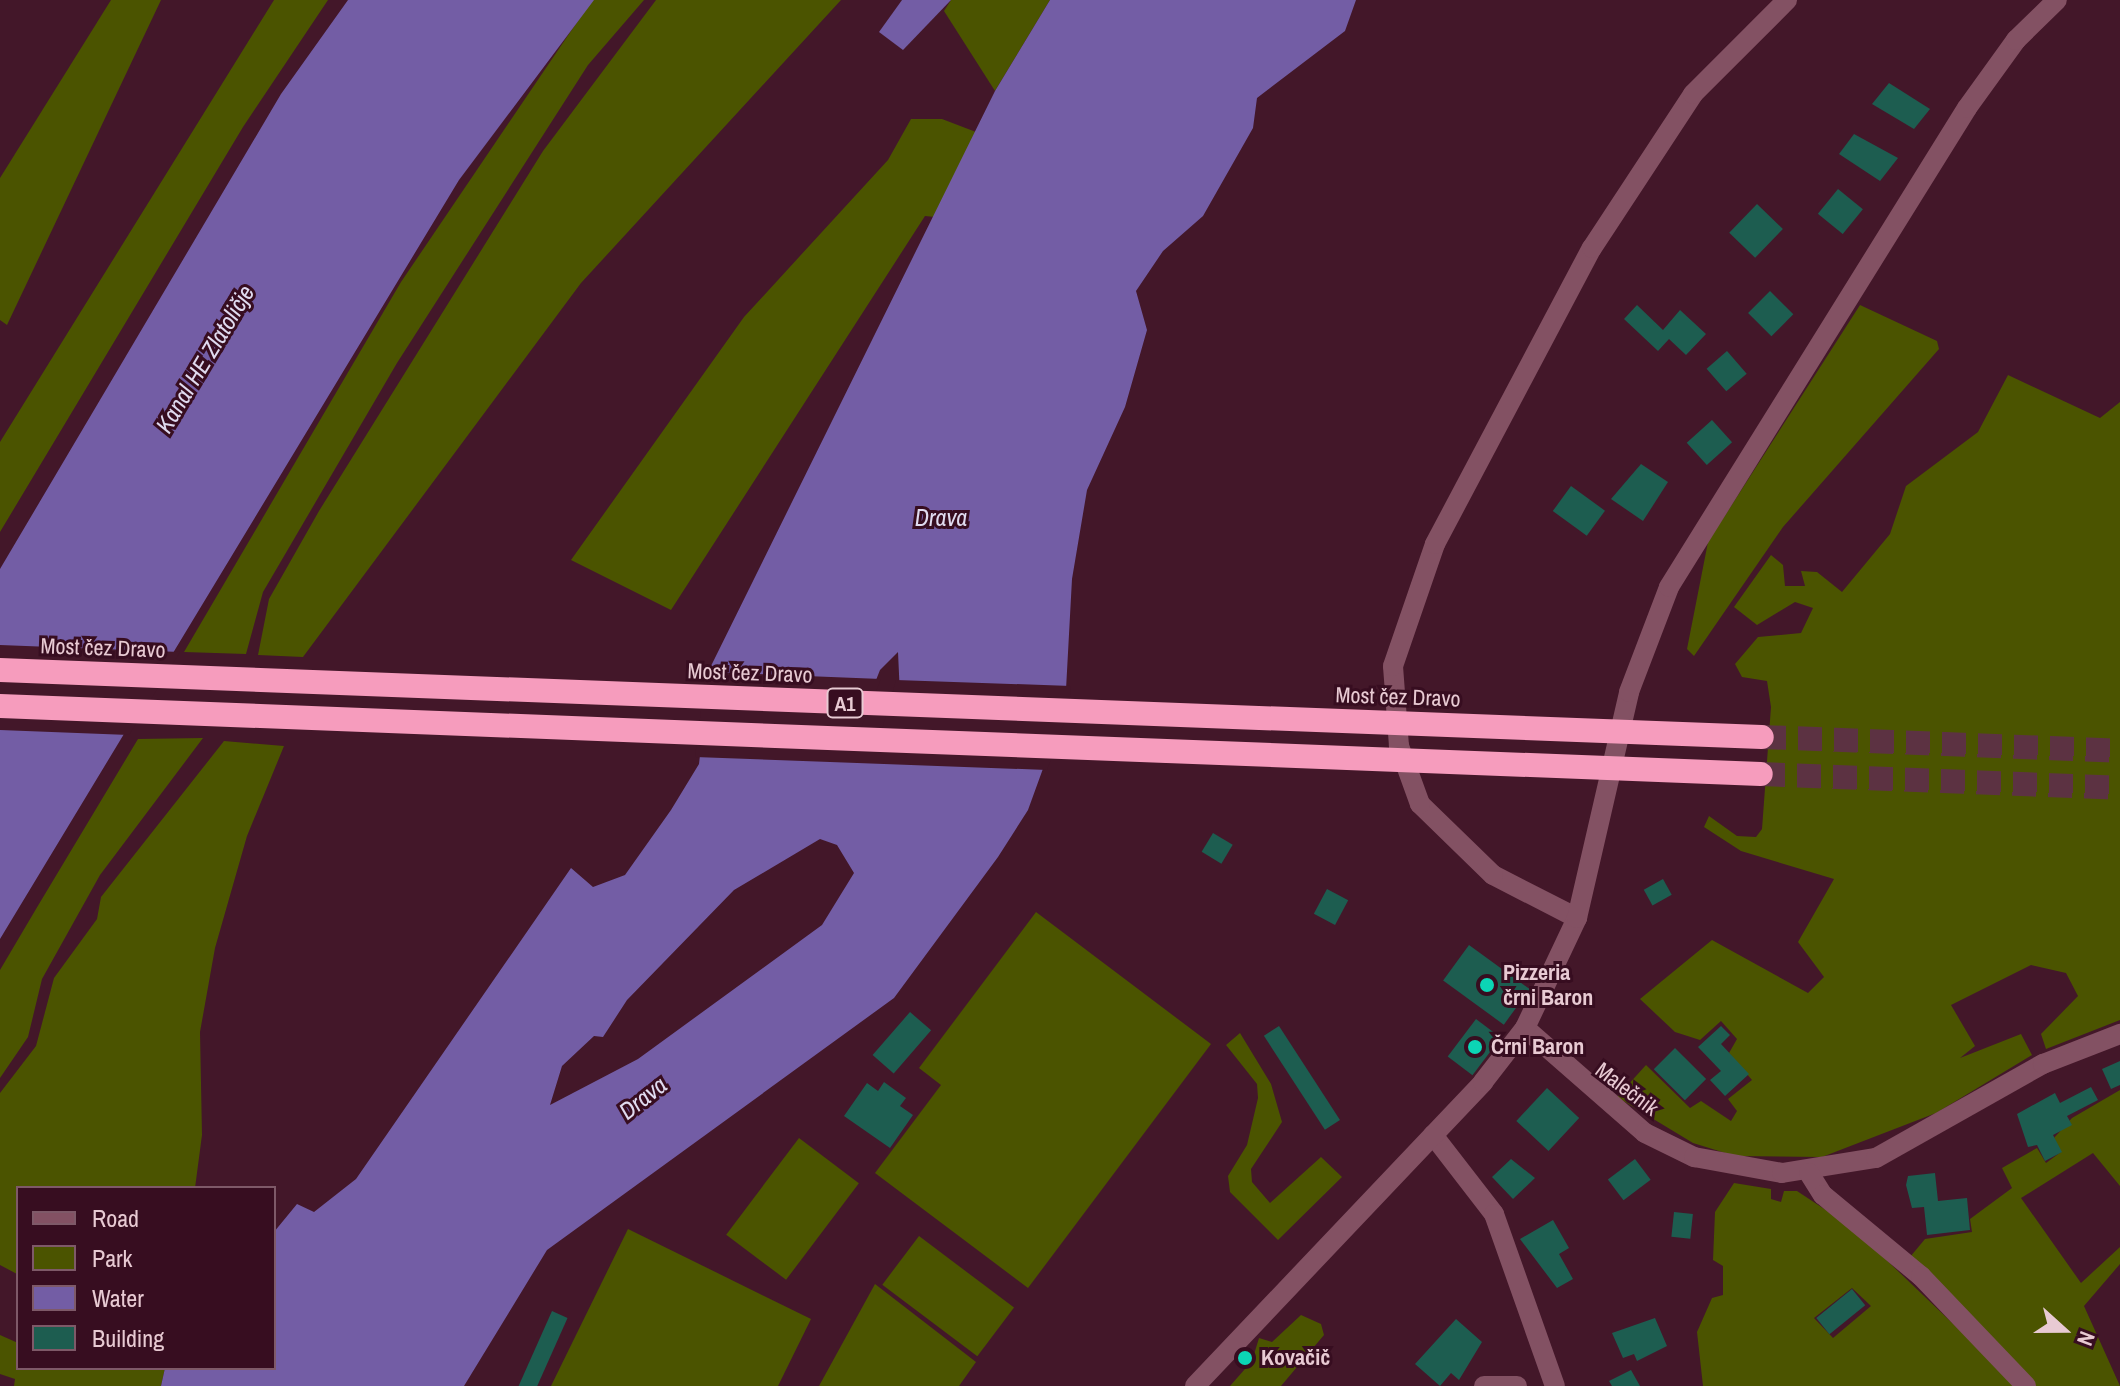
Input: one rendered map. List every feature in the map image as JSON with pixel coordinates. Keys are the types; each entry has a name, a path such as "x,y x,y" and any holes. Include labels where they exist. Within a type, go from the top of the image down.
{"highway":[{"name":"Most čez Dravo","path":"0,670 1762,737"},
{"name":"A1","path":"0,706 1761,774"}],"street":[{"path":"1577,918 1493,875 1420,804 1399,746 1393,666 1435,544 1592,248 1693,94 1787,0"},
{"path":"1195,1386 1433,1135 1525,1028 1577,918 1629,692 1669,587 1967,108 2016,40 2057,0"},
{"name":"Malečnik","path":"1525,1028 1584,1088 1668,1146 1753,1171 1809,1173 1876,1158 1922,1138 2043,1064 2120,1034"},
{"path":"1433,1135 1494,1214 1555,1386"},
{"path":"1809,1173 1823,1195 1921,1276 2026,1386"},
{"path":"1484,1386 1517,1386"}],"green space":[{"path":"111,0 161,0 7,325 0,320 0,178"},
{"path":"274,0 328,0 243,127 0,532 0,442"},
{"path":"592,0 644,0 588,65 397,363 263,592 246,654 184,652 401,282"},
{"path":"656,0 841,0 581,283 303,657 258,655 269,599 319,511 543,151"},
{"path":"951,0 1050,0 995,91 944,11"},
{"path":"911,119 942,119 976,132 935,217 925,216 671,610 571,560 744,317 888,160"},
{"path":"1860,305 1937,341 1939,349 1783,527 1694,656 1687,649 1708,542"},
{"path":"2008,375 2100,418 2120,402 2120,1020 2046,1049 2041,1034 2078,996 2066,973 2031,965 1951,1005 1975,1046 1960,1058 2021,1034 2032,1055 1936,1113 1822,1157 1735,1156 1693,1143 1617,1097 1646,1065 1690,1108 1701,1101 1731,1121 1737,1111 1728,1099 1752,1080 1729,1053 1737,1039 1721,1021 1700,1040 1675,1032 1640,999 1712,940 1808,993 1824,977 1798,942 1834,879 1741,851 1704,827 1709,816 1737,836 1756,837 1762,829 1771,707 1767,681 1742,677 1735,664 1758,637 1801,633 1813,608 1795,602 1757,625 1734,607 1771,555 1783,565 1785,586 1805,586 1801,571 1817,572 1842,592 1890,534 1906,486 1978,432"},
{"path":"203,738 100,875 42,979 28,1037 0,1078 0,970 36,909 138,739"},
{"path":"224,741 284,746 247,836 215,948 200,1032 202,1135 195,1186 16,1186 16,1273 0,1265 0,1093 36,1046 54,978 97,919 101,897"},
{"path":"1036,912 1211,1044 1028,1288 875,1173 941,1085 919,1068"},
{"path":"1240,1033 1271,1084 1282,1122 1251,1169 1252,1182 1270,1203 1321,1157 1342,1177 1278,1240 1230,1192 1228,1176 1247,1145 1258,1098 1257,1084 1226,1045"},
{"path":"2120,1090 2120,1186 2093,1153 2021,1198 2081,1283 2120,1247 2120,1264 2084,1306 2120,1386 2036,1386 1910,1257 1925,1239 1972,1232 1970,1219 2012,1188 2002,1168 2037,1148 2046,1163 2061,1152 2054,1138 2072,1118"},
{"path":"799,1138 859,1183 786,1280 726,1235"},
{"path":"1734,1183 1771,1189 1771,1199 1781,1202 1784,1191 1797,1191 1853,1228 2018,1386 1703,1386 1697,1332 1712,1298 1723,1295 1723,1266 1713,1260 1715,1212","holes":["1852,1288 1871,1306 1833,1338 1814,1318"]},
{"path":"628,1229 811,1319 778,1386 551,1386"},
{"path":"919,1236 1014,1308 977,1356 882,1285"},
{"path":"875,1284 976,1362 959,1386 819,1386"},
{"path":"1301,1315 1321,1324 1324,1335 1281,1386 1230,1386 1252,1361 1259,1338 1272,1342"},
{"path":"0,1335 16,1342 16,1370 165,1370 161,1386 14,1386 15,1379 0,1374"}],"water":[{"name":"Kanal HE Zlatoličje","path":"348,0 594,0 459,180 0,939 0,569 281,94"},
{"path":"902,0 951,0 903,50 879,32"},
{"name":"Drava","path":"1050,0 1356,0 1345,31 1257,98 1253,128 1203,216 1163,251 1136,291 1147,330 1125,407 1087,490 1072,579 1065,708 1028,810 998,857 894,998 547,1250 464,1386 161,1386 165,1370 276,1370 276,1230 297,1204 314,1212 356,1179 571,868 593,887 625,875 699,764 710,668 995,91","holes":["898,652 900,696 882,742 853,738 880,670","820,839 837,845 854,873 822,925 638,1059 550,1105 562,1066 594,1036 603,1037 627,1000 734,890"]}],"pier":[{"path":"0,645 180,652 129,735 0,730"},
{"path":"706,672 881,679 857,738 879,740 896,680 1071,686 1069,709 1047,770 695,757"}],"building":[{"path":"1889,83 1930,109 1914,129 1872,104"},
{"path":"1854,134 1898,158 1880,181 1839,154"},
{"path":"1838,189 1863,209 1843,234 1818,214"},
{"path":"1757,204 1783,229 1755,258 1729,233"},
{"path":"1770,291 1793,314 1771,336 1748,313"},
{"path":"1637,305 1663,330 1680,310 1706,334 1686,355 1669,339 1658,351 1624,319"},
{"path":"1727,351 1747,374 1726,391 1707,369"},
{"path":"1712,420 1732,442 1707,465 1687,443"},
{"path":"1641,464 1668,482 1643,521 1611,499"},
{"path":"1571,486 1605,511 1587,536 1553,511"},
{"path":"1213,833 1233,845 1221,864 1202,852"},
{"path":"1663,879 1672,895 1652,905 1644,890"},
{"path":"1327,889 1348,900 1335,925 1314,914"},
{"name":"Pizzeria črni Baron","path":"1469,945 1530,989 1504,1025 1443,981"},
{"path":"910,1012 931,1030 894,1073 873,1055"},
{"name":"Črni Baron","path":"1476,1019 1501,1038 1472,1075 1448,1057"},
{"path":"1279,1026 1340,1120 1325,1130 1264,1036"},
{"path":"1721,1026 1730,1035 1721,1044 1749,1074 1725,1096 1710,1080 1721,1071 1698,1047"},
{"path":"1675,1048 1706,1079 1685,1100 1654,1069"},
{"path":"2120,1061 2120,1085 2111,1089 2102,1069"},
{"path":"884,1082 906,1098 900,1106 913,1115 890,1148 844,1116 867,1083 878,1091"},
{"path":"2091,1087 2098,1100 2067,1116 2072,1125 2053,1135 2062,1152 2045,1161 2037,1145 2028,1147 2017,1114 2055,1093 2060,1103"},
{"path":"1547,1088 1579,1118 1548,1151 1516,1121"},
{"path":"1511,1159 1535,1178 1513,1199 1492,1177"},
{"path":"1635,1159 1651,1180 1623,1200 1608,1179"},
{"path":"1935,1173 1938,1201 1967,1198 1970,1230 1927,1235 1924,1207 1912,1208 1906,1185 1908,1176"},
{"path":"1674,1212 1693,1214 1690,1239 1671,1237"},
{"path":"1553,1220 1569,1248 1559,1254 1573,1279 1557,1288 1520,1239"},
{"path":"1852,1289 1865,1305 1829,1334 1816,1318"},
{"path":"552,1311 568,1318 537,1386 519,1386"},
{"path":"1655,1318 1667,1346 1637,1361 1634,1354 1623,1358 1612,1333"},
{"path":"1456,1319 1482,1342 1459,1380 1451,1373 1440,1386 1415,1364"},
{"path":"1631,1370 1640,1386 1612,1386 1609,1381"}],"tunnel":[{"path":"1762,737 2120,751"},
{"path":"1761,774 2120,788"}],"place":[{"name":"Pizzeria črni Baron","path":"1487,985"},
{"name":"Črni Baron","path":"1475,1047"},
{"name":"Kovačič","path":"1245,1358"}]}
